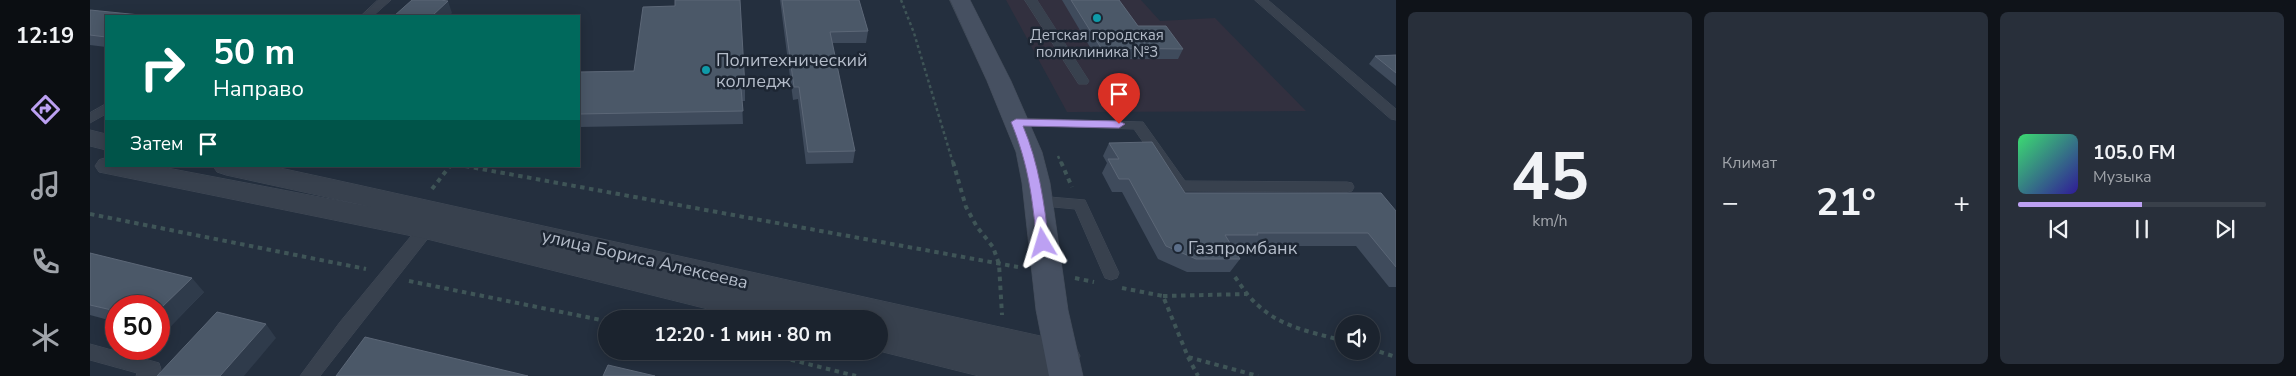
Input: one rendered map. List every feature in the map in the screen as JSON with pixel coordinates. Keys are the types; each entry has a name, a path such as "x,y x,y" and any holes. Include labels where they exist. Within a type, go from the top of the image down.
{"main road":[{"path":"960,0 1029,152 1038,201 1052,310 1056,369"}],"street":[{"path":"90,138 105,142"},
{"path":"90,163 105,166"},
{"path":"113,167 422,217"},
{"path":"230,167 422,217 749,295 783,310"},
{"name":"улица Бориса Алексеева","path":"749,295 1056,369"},
{"path":"888,339 1056,369"}],"lane":[{"path":"367,15 385,0"},
{"path":"1032,0 1083,81"},
{"path":"1261,0 1396,116"},
{"path":"90,119 105,109"},
{"path":"1016,122 1138,124 1181,186 1347,186"},
{"path":"1038,201 1080,204 1110,281"},
{"path":"309,376 388,276 422,217"},
{"path":"90,352 152,369 145,376"}],"path":[{"path":"902,0 914,32 966,206 977,227 993,247 999,264"},
{"path":"422,217 449,167"},
{"path":"470,167 1047,273 1110,281 1163,296 1248,294"},
{"path":"90,214 598,319"},
{"path":"365,270 370,263"},
{"path":"1235,277 1257,306 1279,322 1335,338"},
{"path":"1163,296 1188,357 1198,376"},
{"path":"1380,352 1396,357"},
{"path":"1188,357 1258,376"},
{"path":"792,360 856,376"}],"shaded area":[{"path":"1006,0 1141,0 1160,21 1215,18 1306,111 1067,112"}],"building":[{"path":"412,0 448,1 433,15 395,15"},
{"path":"675,0 740,0 745,88 741,88 743,111 580,114 580,72 634,71 643,7 675,6"},
{"path":"782,0 859,0 868,31 830,32 855,151 808,152 799,87 794,87"},
{"name":"Детская городская поликлиника №3","path":"1071,0 1119,0 1138,26 1166,26 1183,49 1101,48"},
{"path":"90,10 140,15 105,15 105,37 90,35"},
{"path":"1396,55 1396,73 1375,56"},
{"path":"1152,142 1185,193 1381,193 1396,211 1396,267 1368,233 1257,233 1258,235 1225,235 1240,259 1196,259 1166,246 1129,179 1119,179 1108,159 1119,159 1109,143"},
{"path":"90,253 192,278 170,299 170,295 105,295 105,308 90,305"},
{"path":"217,312 266,324 220,376 157,376"},
{"path":"365,337 528,376 336,376"},
{"path":"608,365 655,376 603,376"}],"place":[{"name":"Детская городская поликлиника №3","path":"1097,18"},
{"name":"Политехнический колледж","path":"706,70"},
{"name":"Газпромбанк","path":"1178,248"}],"route":[{"path":"1043,243 1036,183 1029,152 1016,122 1119,124"}]}
